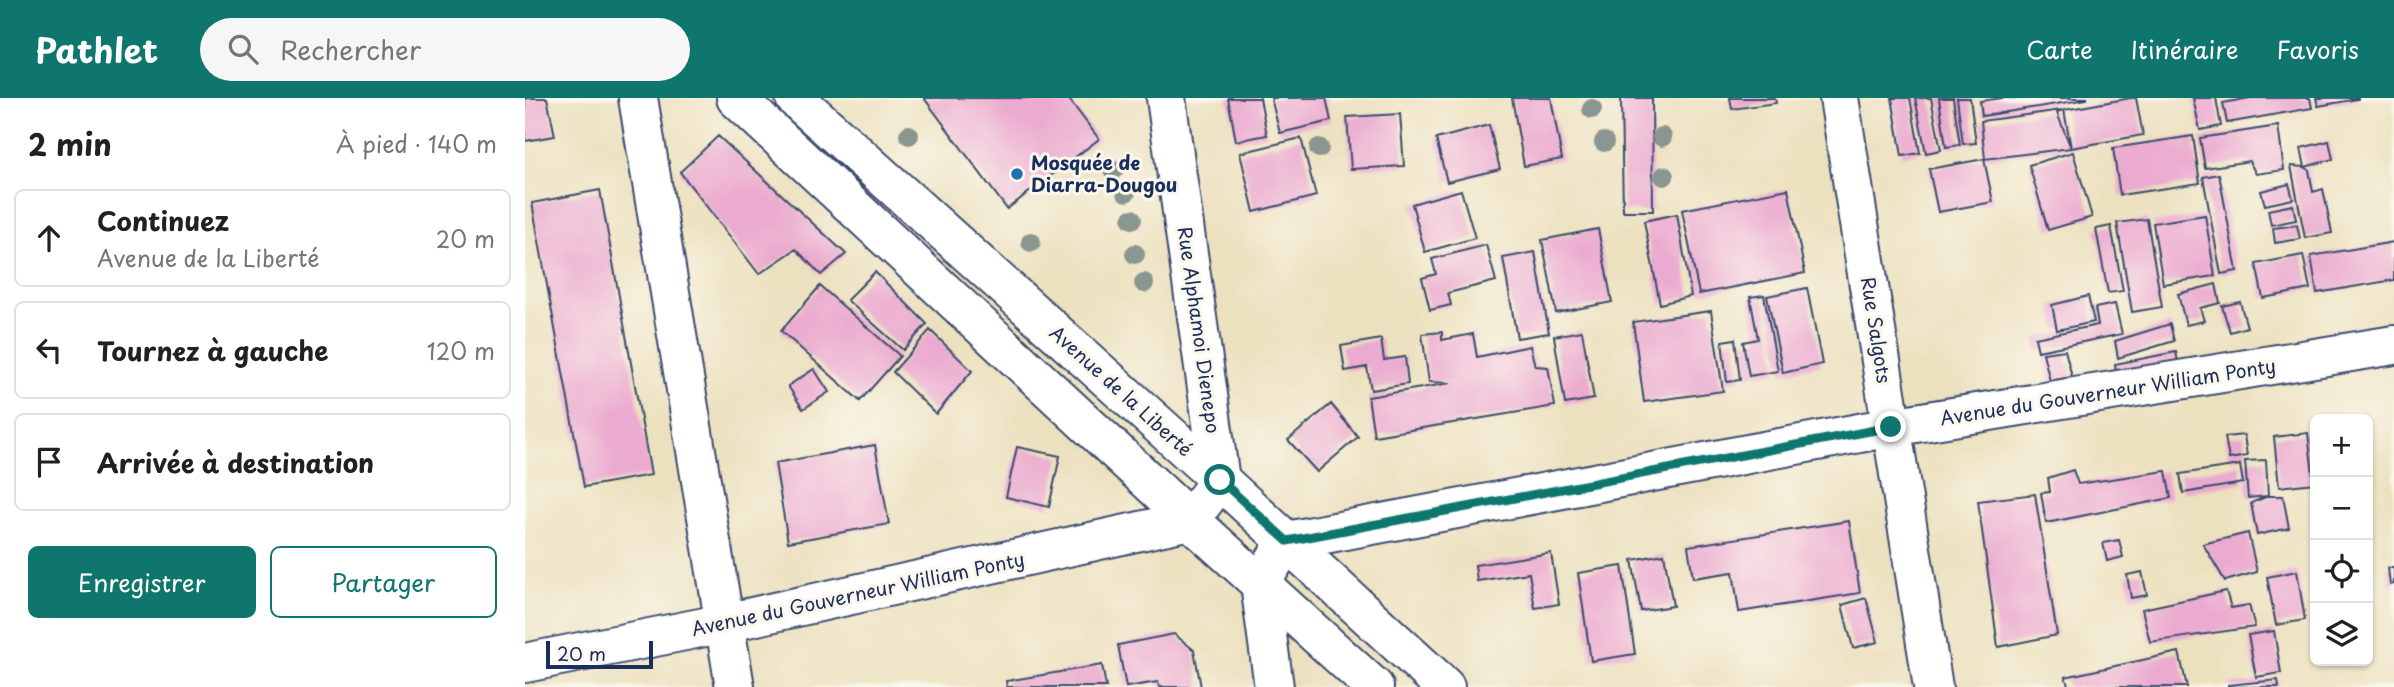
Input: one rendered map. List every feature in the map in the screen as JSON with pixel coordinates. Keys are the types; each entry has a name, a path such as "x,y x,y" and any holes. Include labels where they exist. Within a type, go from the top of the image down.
{"street":[{"path":"638,98 735,687"},
{"path":"736,98 1190,520 1374,687"},
{"name":"Avenue de la Liberté","path":"795,98 1220,480 1445,687"},
{"name":"Rue Alphamoi Dienepo","path":"1166,98 1220,480"},
{"name":"Rue Salgots","path":"1839,98 1933,687"},
{"name":"Avenue du Gouverneur William Ponty","path":"1287,541 1891,427 2394,345"},
{"path":"1190,520 1220,480"},
{"name":"Avenue du Gouverneur William Ponty","path":"525,663 725,623 1190,520"},
{"path":"1274,687 1260,584 1287,541"}],"building":[{"path":"525,98 547,98 555,136 525,141"},
{"name":"Mosquée de Diarra-Dougou","path":"924,98 1068,98 1099,139 1007,209"},
{"path":"1228,98 1260,98 1267,135 1236,141"},
{"path":"1271,98 1326,98 1331,121 1280,133"},
{"path":"1512,98 1551,98 1562,159 1524,166"},
{"path":"1621,98 1652,98 1653,211 1623,211"},
{"path":"1730,98 1775,98 1776,103 1732,109"},
{"path":"1892,98 1910,98 1920,153 1902,156"},
{"path":"1915,98 1931,98 1941,150 1926,153"},
{"path":"1939,98 1953,98 1960,145 1946,147"},
{"path":"1957,98 1970,98 1976,143 1963,144"},
{"path":"2002,98 2087,99 1982,116 1980,101"},
{"path":"2136,98 2143,135 2071,148 2064,110"},
{"path":"2193,98 2216,98 2221,126 2200,130"},
{"path":"2250,98 2310,98 2312,108 2227,123 2223,103"},
{"path":"2316,98 2358,98 2358,99 2318,106"},
{"path":"2062,110 2057,113 2071,148 1985,159 1981,121"},
{"path":"1400,114 1404,166 1351,169 1347,117"},
{"path":"1489,125 1500,169 1447,182 1436,139"},
{"path":"2278,126 2284,170 2256,174 2249,161 2205,168 2200,138"},
{"path":"718,136 846,254 821,275 796,249 759,274 680,172"},
{"path":"2193,136 2200,183 2120,195 2113,148"},
{"path":"1301,138 1316,196 1254,212 1240,153"},
{"path":"2329,141 2333,159 2305,167 2301,148"},
{"path":"2073,152 2092,217 2048,230 2029,165"},
{"path":"1984,159 1993,202 1938,212 1929,169"},
{"path":"2291,166 2309,170 2313,192 2323,189 2332,233 2305,238"},
{"path":"2219,174 2237,271 2221,274 2203,177"},
{"path":"2289,184 2293,199 2265,205 2261,191"},
{"path":"1788,189 1805,273 1699,294 1682,210"},
{"path":"600,190 651,475 584,487 532,203"},
{"path":"1461,190 1475,238 1425,252 1412,204"},
{"path":"2293,205 2296,220 2271,225 2268,210"},
{"path":"1677,214 1691,296 1660,304 1644,221"},
{"path":"2205,215 2215,276 2163,284 2153,223"},
{"path":"2147,219 2162,307 2132,312 2117,223"},
{"path":"2297,225 2300,239 2275,243 2273,228"},
{"path":"2111,226 2123,291 2108,293 2096,229"},
{"path":"1598,229 1612,302 1556,313 1542,240"},
{"path":"2394,242 2394,280 2317,293 2311,256"},
{"path":"1486,245 1496,281 1448,293 1451,305 1430,310 1422,278 1436,274 1432,259"},
{"path":"1535,252 1549,333 1517,338 1503,258"},
{"path":"2303,255 2310,289 2263,298 2256,264"},
{"path":"875,272 927,324 903,350 847,300"},
{"path":"2216,284 2220,303 2200,308 2204,321 2186,325 2178,294"},
{"path":"820,286 900,356 860,401 781,331"},
{"path":"1807,288 1822,364 1783,373 1767,296"},
{"path":"1764,295 1778,371 1749,376 1743,342 1758,339 1750,297"},
{"path":"2088,296 2094,322 2057,330 2052,305"},
{"path":"2240,302 2247,327 2230,332 2222,306"},
{"path":"2115,304 2122,334 2038,351 2035,338 2098,325 2095,308"},
{"path":"1711,311 1723,391 1644,402 1633,322"},
{"path":"2170,324 2174,341 2118,358 2115,341"},
{"path":"930,330 972,371 936,414 893,372"},
{"path":"1582,331 1594,399 1565,404 1554,336"},
{"path":"1442,332 1442,340 1473,334 1477,357 1530,346 1535,366 1548,367 1555,406 1374,436 1368,397 1451,383 1429,382 1422,334"},
{"path":"1381,339 1384,360 1405,357 1408,384 1371,390 1367,367 1345,371 1341,346"},
{"path":"1735,339 1740,380 1727,382 1722,341"},
{"path":"2065,350 2072,377 2050,381 2043,353"},
{"path":"2176,352 2178,362 2116,374 2115,364"},
{"path":"814,369 829,392 803,409 788,386"},
{"path":"1331,404 1358,437 1317,472 1288,440"},
{"path":"2308,433 2310,483 2279,487 2274,437"},
{"path":"2244,435 2247,456 2229,459 2225,437"},
{"path":"875,445 889,524 788,542 775,463"},
{"path":"1017,447 1060,456 1049,507 1006,497"},
{"path":"2266,460 2268,496 2248,498 2245,461"},
{"path":"2240,465 2243,483 2183,493 2180,474"},
{"path":"2073,470 2078,484 2166,471 2171,498 2046,523 2041,493 2050,492 2048,478"},
{"path":"2035,494 2057,635 1998,647 1978,501"},
{"path":"2268,496 2283,496 2289,528 2257,535 2251,503"},
{"path":"1849,521 1860,593 1739,612 1733,572 1693,578 1688,546"},
{"path":"2248,533 2257,572 2225,581 2203,544"},
{"path":"2119,540 2123,557 2107,561 2103,543"},
{"path":"1551,553 1559,604 1535,608 1529,573 1477,581 1475,565"},
{"path":"1664,554 1673,606 1641,611 1632,560"},
{"path":"1622,566 1635,654 1591,661 1578,573"},
{"path":"2388,568 2394,568 2394,584 2390,585"},
{"path":"2297,571 2305,620 2276,625 2267,577"},
{"path":"2142,572 2147,595 2131,598 2127,575"},
{"path":"2226,591 2231,608 2249,605 2255,627 2150,642 2142,609"},
{"path":"1866,598 1878,642 1853,648 1842,605"},
{"path":"2274,631 2281,673 2256,677 2248,635"},
{"path":"1174,634 1194,650 1201,687 1159,687 1158,682 1126,687 1118,645"},
{"path":"2179,652 2187,687 2069,687 2065,677"},
{"path":"1102,665 1106,687 1007,687 1006,681"},
{"path":"2278,680 2279,687 2228,687 2228,685"}],"place":[{"name":"Mosquée de Diarra-Dougou","path":"1017,174"}],"route":[{"path":"1220,480 1287,541 1891,427"}]}
